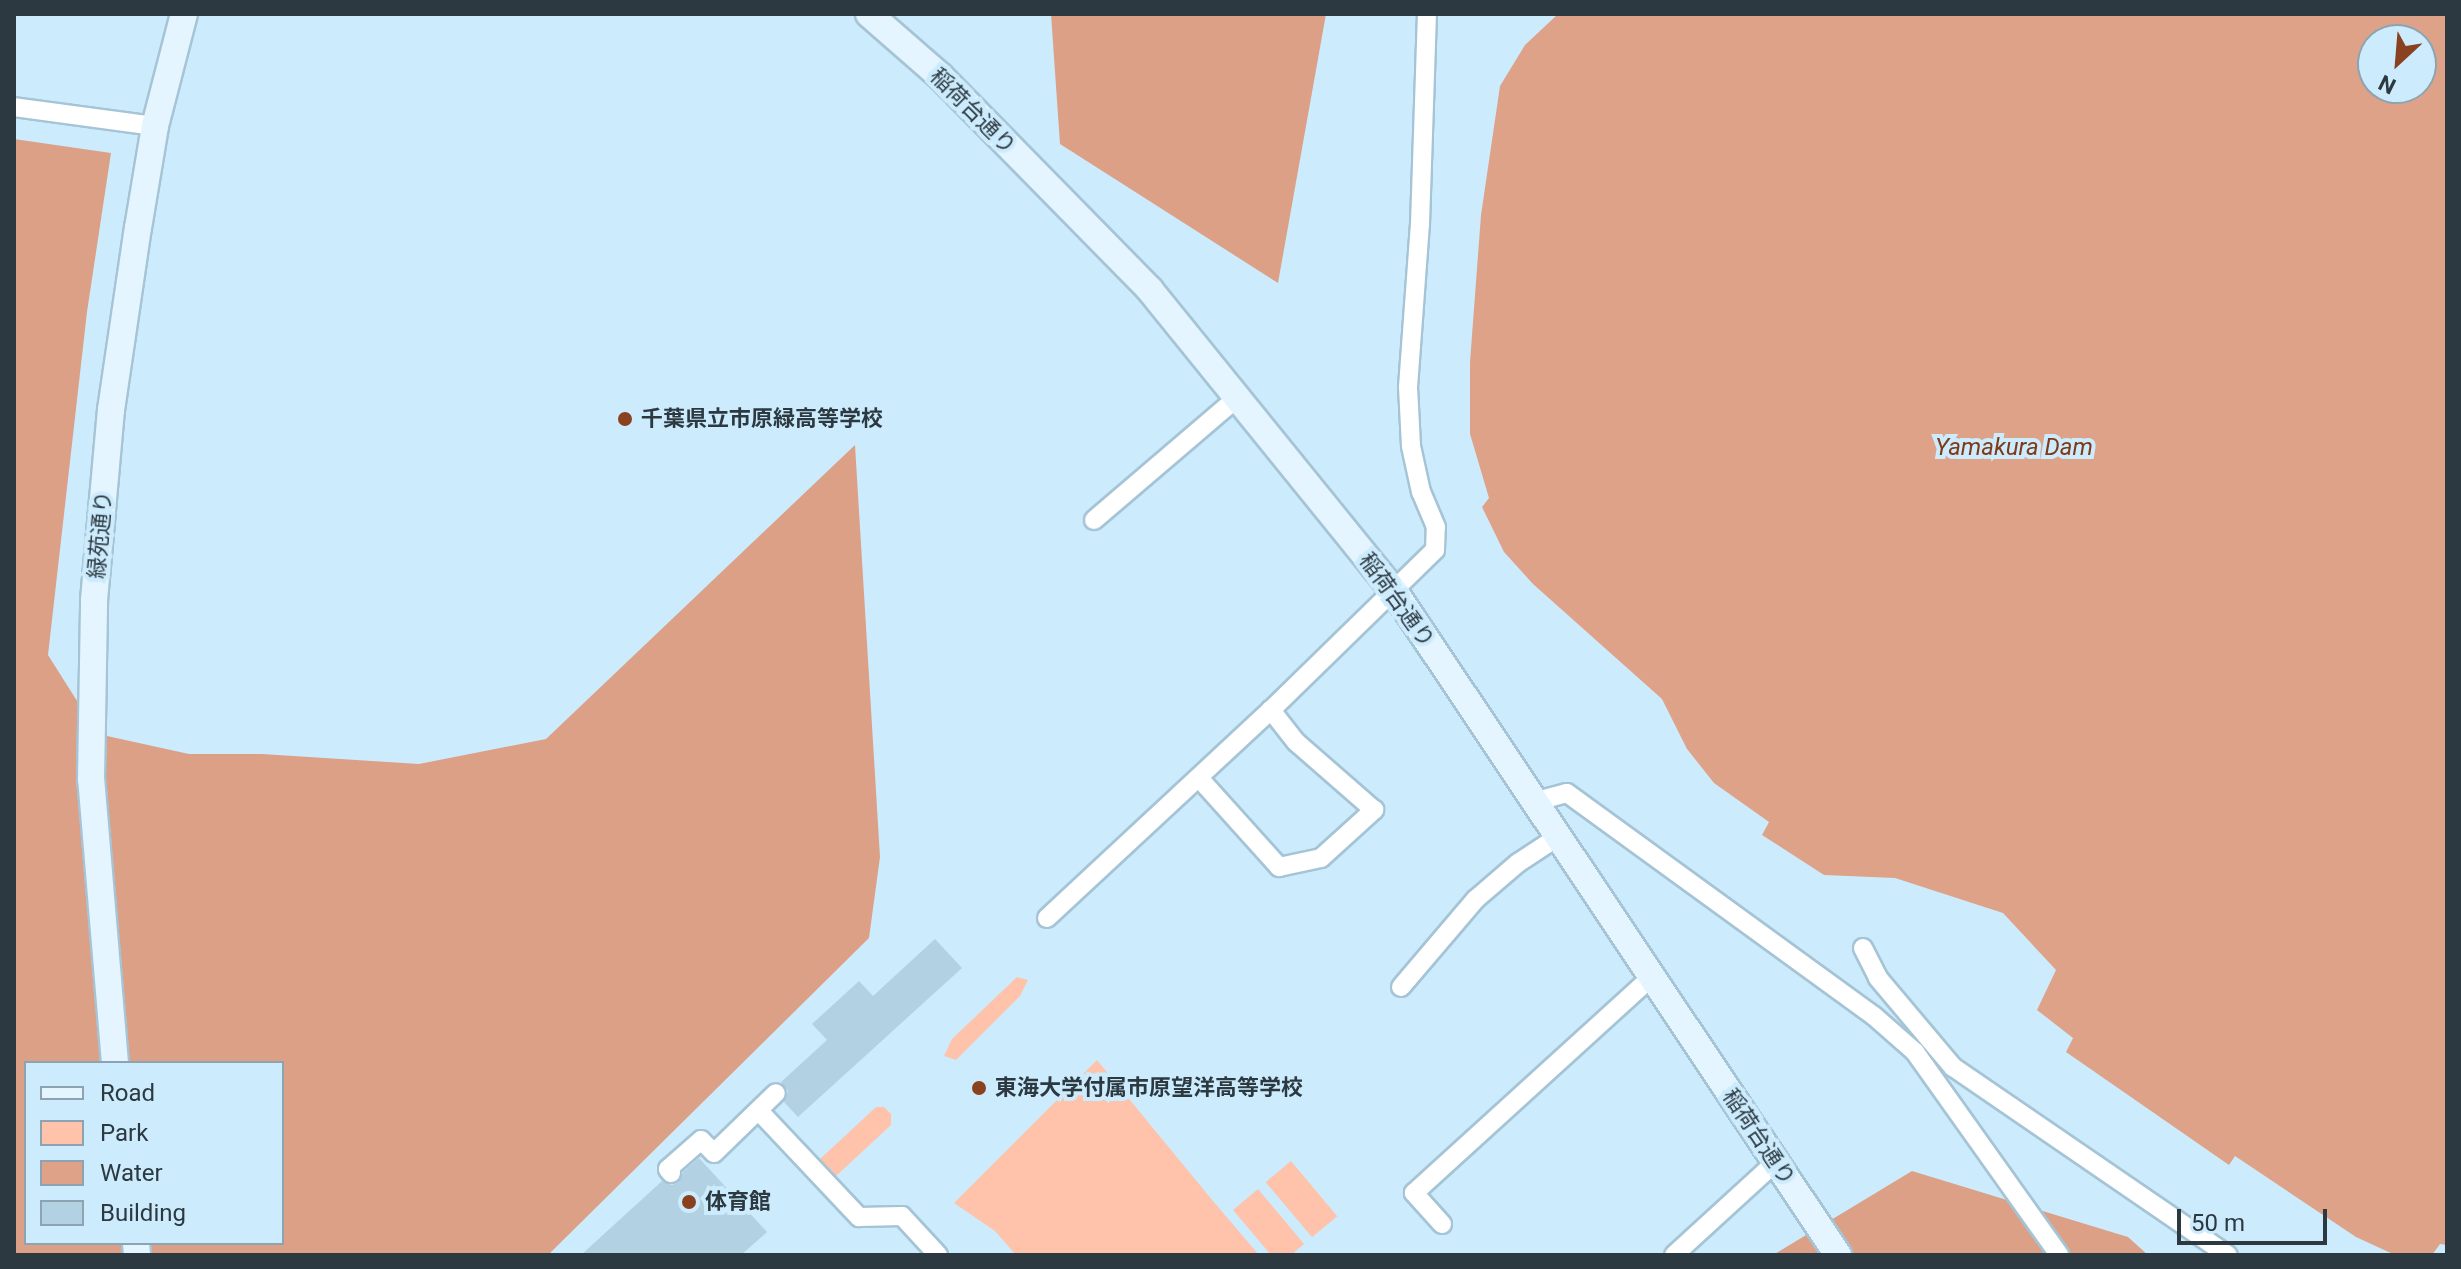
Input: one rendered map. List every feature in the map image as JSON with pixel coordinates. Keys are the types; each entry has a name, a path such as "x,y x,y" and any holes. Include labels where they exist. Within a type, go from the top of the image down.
{"street":[{"name":"緑苑通り","path":"115,1061 104,962 91,779 94,600 111,410 155,126 184,14"},
{"name":"稲荷台通り","path":"869,14 940,76 1150,290 1394,591 1556,838 1838,1255"},
{"path":"1047,918 1271,710 1435,550 1436,527 1421,492 1411,446 1408,387 1420,224 1427,14"},
{"path":"14,107 155,126"},
{"path":"1094,520 1238,397"},
{"path":"1199,778 1279,867 1321,858 1374,810 1296,742 1271,710"},
{"path":"1533,802 1567,793 1874,1016 1915,1052 2059,1255"},
{"path":"1401,987 1476,899 1518,863 1556,838"},
{"path":"1863,948 1878,978 1953,1067 2228,1255"},
{"path":"1442,1224 1414,1193 1650,978"},
{"path":"671,1173 668,1169 701,1140 714,1153 776,1093"},
{"path":"759,1111 859,1217 902,1216 938,1255"},
{"path":"1674,1255 1777,1161"}],"green space":[{"path":"1017,977 1028,980 1020,996 956,1060 944,1056 952,1039"},
{"path":"1097,1060 1259,1255 1016,1255 995,1231 954,1203"},
{"path":"876,1107 884,1107 891,1114 891,1125 835,1177 819,1160"},
{"path":"1291,1161 1337,1216 1312,1237 1266,1182"},
{"path":"1258,1189 1304,1244 1291,1255 1271,1255 1233,1210"}],"shaded area":[{"path":"1051,14 1326,14 1278,283 1060,144"},
{"path":"14,139 111,153 87,312 48,655 98,734 189,754 262,754 419,764 546,739 855,445 880,857 869,938 548,1255 14,1255"},
{"path":"1912,1171 2128,1237 2148,1255 1773,1255"}],"water":[{"name":"Yamakura Dam","path":"1558,14 2447,14 2447,1245 2440,1244 2432,1255 2395,1255 2356,1237 2235,1156 2229,1165 2066,1052 2073,1038 2037,1010 2056,970 2003,913 1895,878 1824,875 1762,835 1769,822 1714,783 1687,749 1662,699 1533,584 1504,552 1482,507 1489,498 1470,434 1470,362 1481,215 1500,86 1525,45"}],"building":[{"path":"935,939 962,968 798,1117 784,1102 788,1091 781,1082 827,1040 812,1024 859,981 873,996"},
{"name":"体育館","path":"699,1158 767,1232 741,1255 581,1255 662,1181 672,1185 679,1182 683,1172"}],"place":[{"name":"千葉県立市原緑高等学校","path":"625,419"},
{"name":"東海大学付属市原望洋高等学校","path":"979,1088"},
{"name":"体育館","path":"689,1202"}]}
